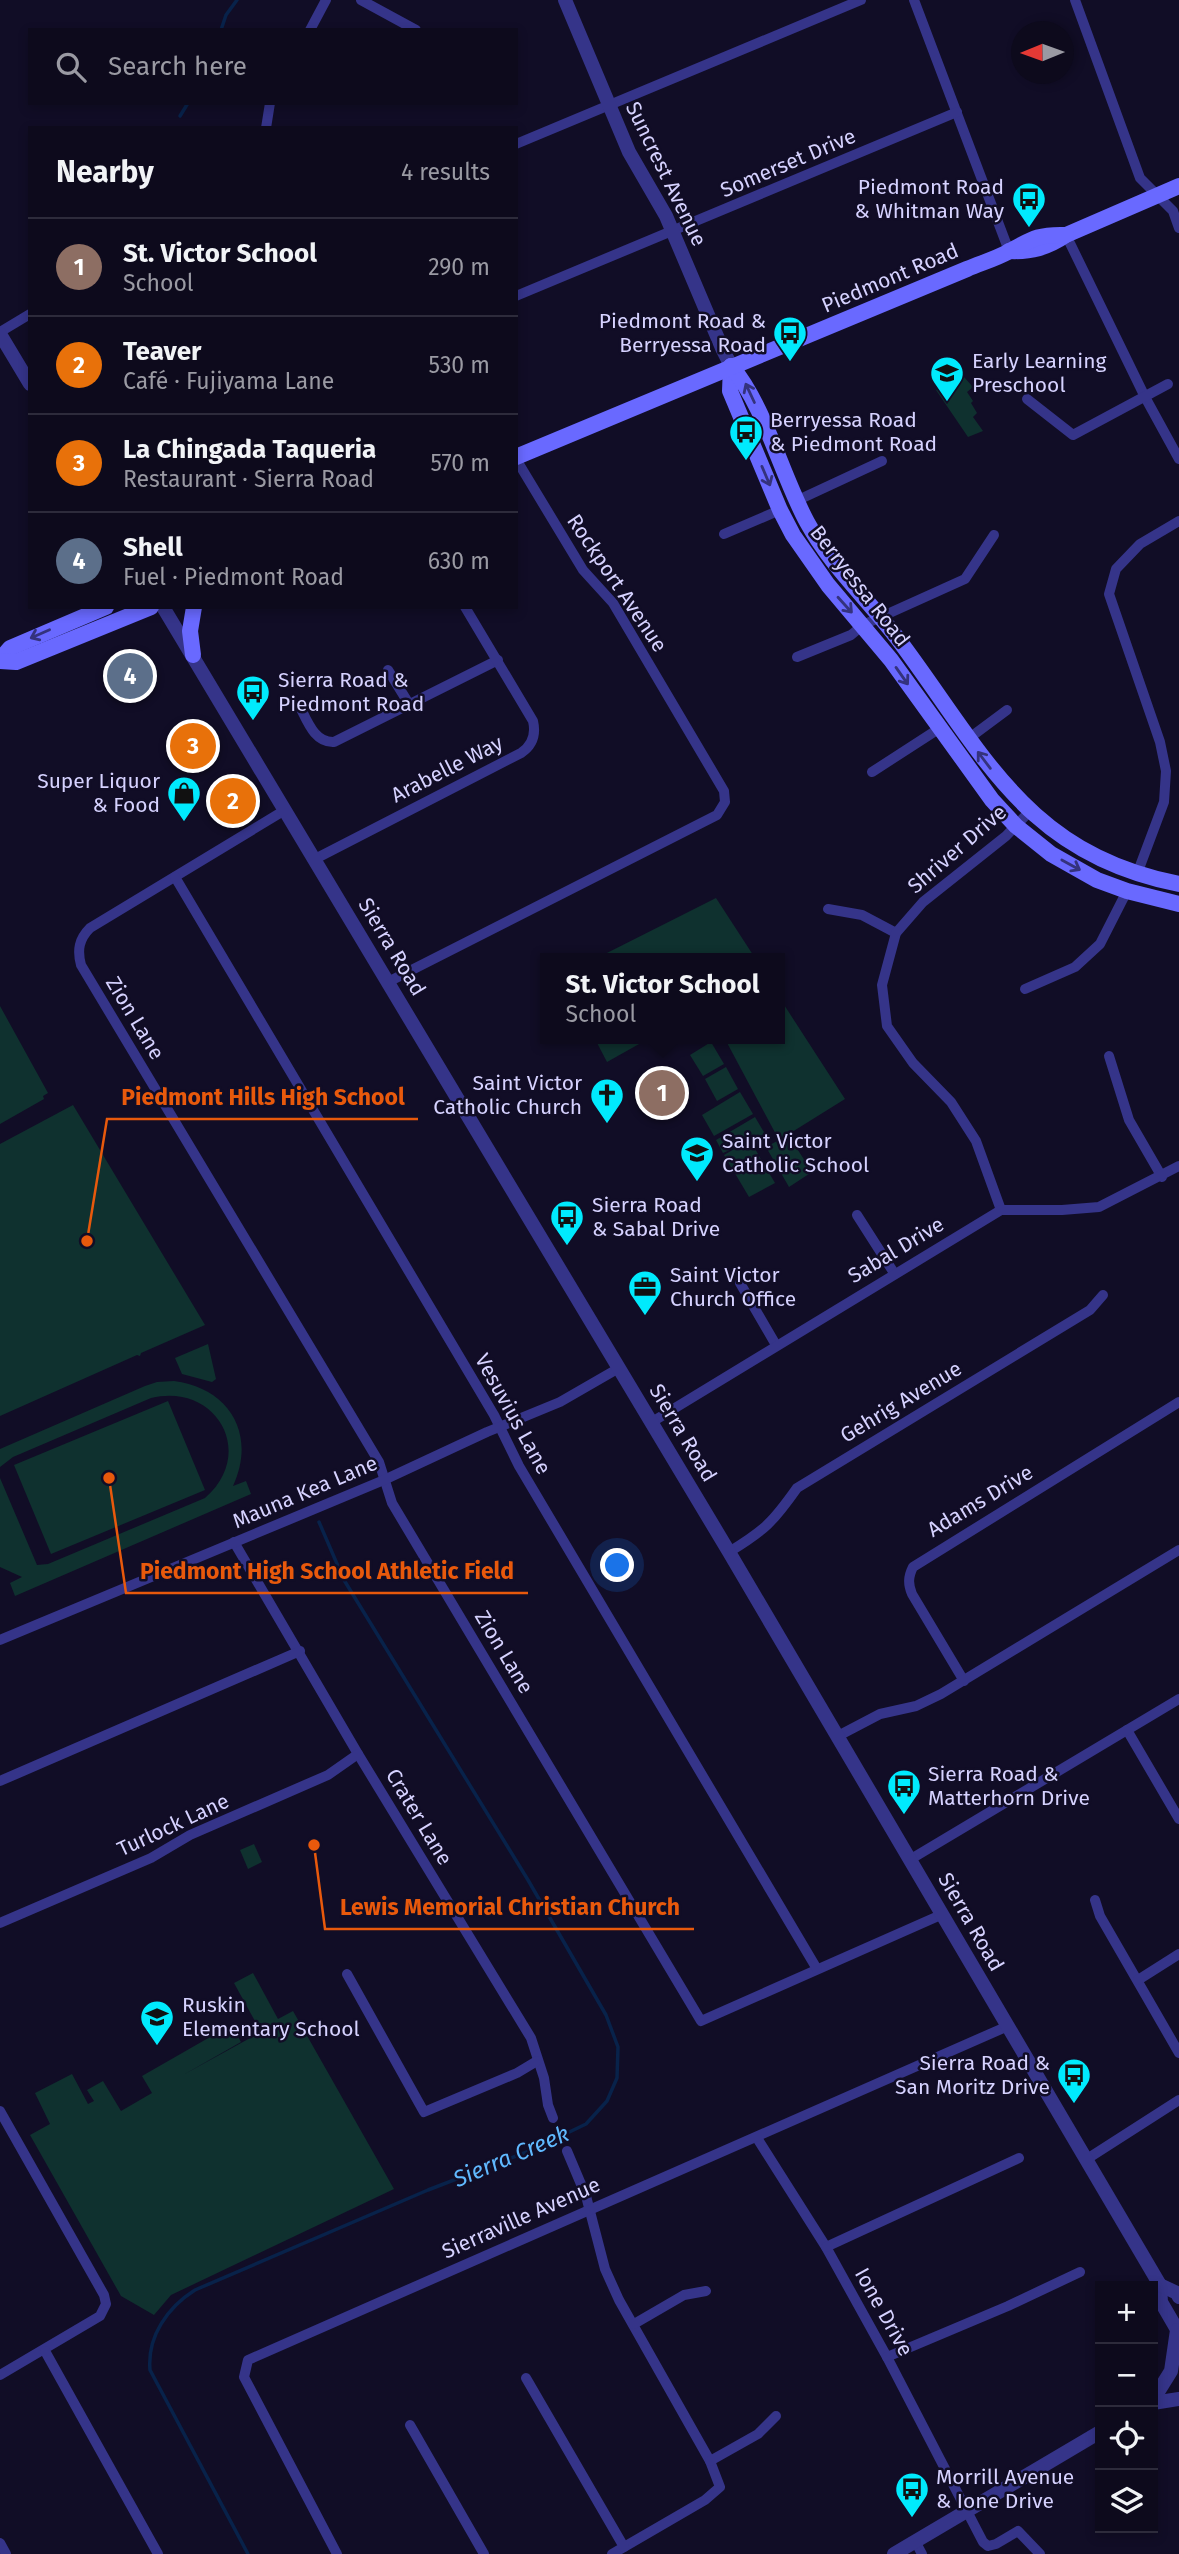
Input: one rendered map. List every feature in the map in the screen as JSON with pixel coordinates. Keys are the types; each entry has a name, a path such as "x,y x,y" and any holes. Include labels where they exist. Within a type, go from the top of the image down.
{"main road":[{"name":"Piedmont Road","path":"518,457 1009,251 1028,252 1051,245 1066,235 1179,186"},
{"name":"Berryessa Road","path":"732,366 746,384 796,501 824,551 881,616 968,739 1008,790 1029,811 1082,850 1104,862 1137,874 1179,884"},
{"name":"Berryessa Road","path":"732,366 730,391 780,510 809,561 863,625 973,777 1016,826 1051,854 1097,880 1127,891 1179,904"},
{"path":"0,661 10,648 102,609"},
{"path":"0,661 16,662 146,609"},
{"path":"193,655 190,631 194,609"}],"street":[{"path":"311,28 326,0"},
{"path":"361,0 412,28"},
{"name":"Suncrest Avenue","path":"565,0 629,152 666,216 732,366"},
{"path":"518,143 861,0"},
{"path":"914,0 1009,251"},
{"path":"1075,0 1140,178 1173,211 1179,228"},
{"path":"267,126 270,105"},
{"name":"Somerset Drive","path":"518,295 957,112"},
{"path":"1066,235 1145,397 1179,459"},
{"path":"28,315 0,333 28,381"},
{"path":"1027,399 1073,435 1168,384"},
{"name":"Rockport Avenue","path":"388,982 717,815 725,802 724,792 613,603 583,570 518,461"},
{"path":"796,501 882,461"},
{"path":"724,534 780,510"},
{"path":"1137,874 1164,802 1166,771 1160,742 1109,594 1116,569 1140,544 1179,521"},
{"path":"797,657 851,635 881,616 965,579 994,535"},
{"name":"Sierra Road","path":"164,609 652,1422 943,1914 1160,2285 1161,2302 1178,2331"},
{"name":"Arabelle Way","path":"315,859 526,750 534,736 533,721 466,609"},
{"path":"299,705 316,735 324,741 334,742 498,660"},
{"path":"388,670 409,704"},
{"path":"968,739 1007,710"},
{"path":"872,772 940,728"},
{"path":"175,877 285,810"},
{"name":"Shriver Drive","path":"1001,1210 976,1141 951,1102 912,1063 887,1026 882,985 896,933 923,902 1006,836 1029,811"},
{"name":"Zion Lane","path":"175,877 90,928 79,945 81,965 372,1450 379,1462 392,1503 701,2021 943,1914"},
{"name":"Vesuvius Lane","path":"175,877 817,1969"},
{"path":"1025,989 1075,967 1100,944 1127,891"},
{"path":"828,909 862,915 896,933"},
{"path":"1109,1056 1129,1120 1162,1177"},
{"path":"1001,1210 1099,1207 1179,1166"},
{"name":"Sabal Drive","path":"652,1422 1001,1210"},
{"path":"858,1214 894,1273"},
{"path":"740,1283 776,1345"},
{"name":"Gehrig Avenue","path":"729,1552 759,1534 774,1521 797,1488 1090,1310 1103,1295"},
{"name":"Mauna Kea Lane","path":"0,1640 384,1480 560,1402 619,1368"},
{"name":"Adams Drive","path":"964,1681 912,1594 908,1585 913,1567 1179,1402"},
{"name":"Crater Lane","path":"234,1542 531,2038 553,2118"},
{"path":"838,1736 880,1714 916,1706 964,1681 1179,1550"},
{"path":"0,1781 300,1651"},
{"path":"911,1860 1179,1699"},
{"path":"1127,1730 1179,1819"},
{"name":"Turlock Lane","path":"0,1923 151,1858 190,1835 328,1775 359,1754"},
{"path":"1095,1900 1100,1916 1179,2053"},
{"path":"1138,1980 1179,1954"},
{"path":"347,1974 424,2112 517,2073 537,2061"},
{"name":"Sierraville Avenue","path":"337,2554 244,2377 248,2360 1008,2026"},
{"path":"1087,2159 1179,2100"},
{"path":"0,2111 104,2295 106,2309 100,2316 45,2351 0,2375"},
{"name":"Ione Drive","path":"757,2138 826,2248 887,2357 983,2542 988,2546 996,2544 1018,2531 1040,2554"},
{"path":"567,2151 590,2208 604,2269 710,2461 720,2487 705,2501 612,2554"},
{"path":"826,2248 1018,2158"},
{"path":"887,2357 1080,2272"},
{"name":"Sierra Road","path":"1160,2285 1177,2293 1179,2297"},
{"path":"634,2324 684,2295 706,2291"},
{"path":"1158,2393 1171,2371 1178,2331"},
{"path":"45,2351 158,2554"},
{"path":"526,2378 624,2547"},
{"path":"1158,2398 1179,2385"},
{"path":"1158,2401 1179,2399"},
{"path":"710,2461 758,2434 776,2416"},
{"path":"410,2425 484,2554"},
{"path":"894,2554 919,2548 965,2511 1095,2435"},
{"path":"0,2543 6,2554"}],"green space":[{"path":"963,376 973,387 967,392 977,413 973,417 983,431 968,437 936,390"},
{"path":"716,898 752,953 607,953"},
{"path":"0,1006 48,1093 43,1096 44,1099 0,1124"},
{"path":"785,1006 845,1099 784,1137 789,1136 812,1172 789,1187 766,1147 779,1140 728,1044 785,1044"},
{"path":"598,1044 639,1044 607,1062"},
{"path":"712,1044 724,1064 703,1076 690,1055"},
{"path":"726,1067 738,1089 717,1101 705,1079"},
{"path":"740,1092 753,1114 714,1136 702,1115"},
{"path":"73,1105 205,1325 0,1416 0,1144"},
{"path":"755,1117 768,1139 754,1147 758,1154 732,1169 724,1155 743,1144 723,1153 716,1140"},
{"path":"759,1156 775,1183 749,1197 733,1170"},
{"path":"208,1344 216,1379 212,1382 182,1374 175,1358"},
{"path":"174,1381 193,1385 210,1393 233,1417 242,1449 240,1467 233,1486 246,1481 251,1494 15,1596 10,1583 22,1577 0,1567 0,1478 37,1565 48,1564 205,1498 220,1480 228,1461 228,1442 222,1425 210,1411 194,1401 174,1396 151,1398 13,1457 0,1467 0,1449 145,1386"},
{"path":"168,1401 205,1490 51,1554 14,1465"},
{"path":"254,1844 262,1862 248,1869 240,1850"},
{"path":"253,1973 278,2019 293,2011 394,2189 171,2295 154,2315 121,2296 30,2135 50,2124 35,2093 72,2074 88,2104 94,2101 87,2090 103,2081 121,2111 152,2093 142,2076 231,2025 241,2042 183,2075 261,2032 234,1983"}],"waterway":[{"name":"Sierra Creek","path":"222,28 226,15 237,0"},
{"name":"Sierra Creek","path":"180,116 187,105"},
{"name":"Sierra Creek","path":"248,2554 150,2370 152,2346 168,2314 195,2290 428,2190 532,2150 586,2124 607,2101 617,2078 618,2047 606,2015 528,1880 344,1580 319,1522"}],"place":[{"name":"Piedmont Road & Whitman Way","path":"1029,229"},
{"name":"Piedmont Road & Berryessa Road","path":"790,363"},
{"name":"Early Learning Preschool","path":"947,403"},
{"name":"Berryessa Road & Piedmont Road","path":"746,462"},
{"name":"Shell","path":"130,676"},
{"name":"Sierra Road & Piedmont Road","path":"253,722"},
{"name":"La Chingada Taqueria","path":"193,746"},
{"name":"Teaver","path":"233,801"},
{"name":"Super Liquor & Food","path":"184,823"},
{"name":"St. Victor School","path":"662,1093"},
{"name":"Saint Victor Catholic Church","path":"607,1125"},
{"name":"Saint Victor Catholic School","path":"697,1183"},
{"name":"Piedmont Hills High School","path":"87,1241"},
{"name":"Sierra Road & Sabal Drive","path":"567,1247"},
{"name":"Saint Victor Church Office","path":"645,1317"},
{"name":"Piedmont High School Athletic Field","path":"109,1478"},
{"name":"Sierra Road & Matterhorn Drive","path":"904,1816"},
{"name":"Lewis Memorial Christian Church","path":"314,1845"},
{"name":"Ruskin Elementary School","path":"157,2047"},
{"name":"Sierra Road & San Moritz Drive","path":"1074,2105"},
{"name":"Morrill Avenue & Ione Drive","path":"912,2519"}]}
